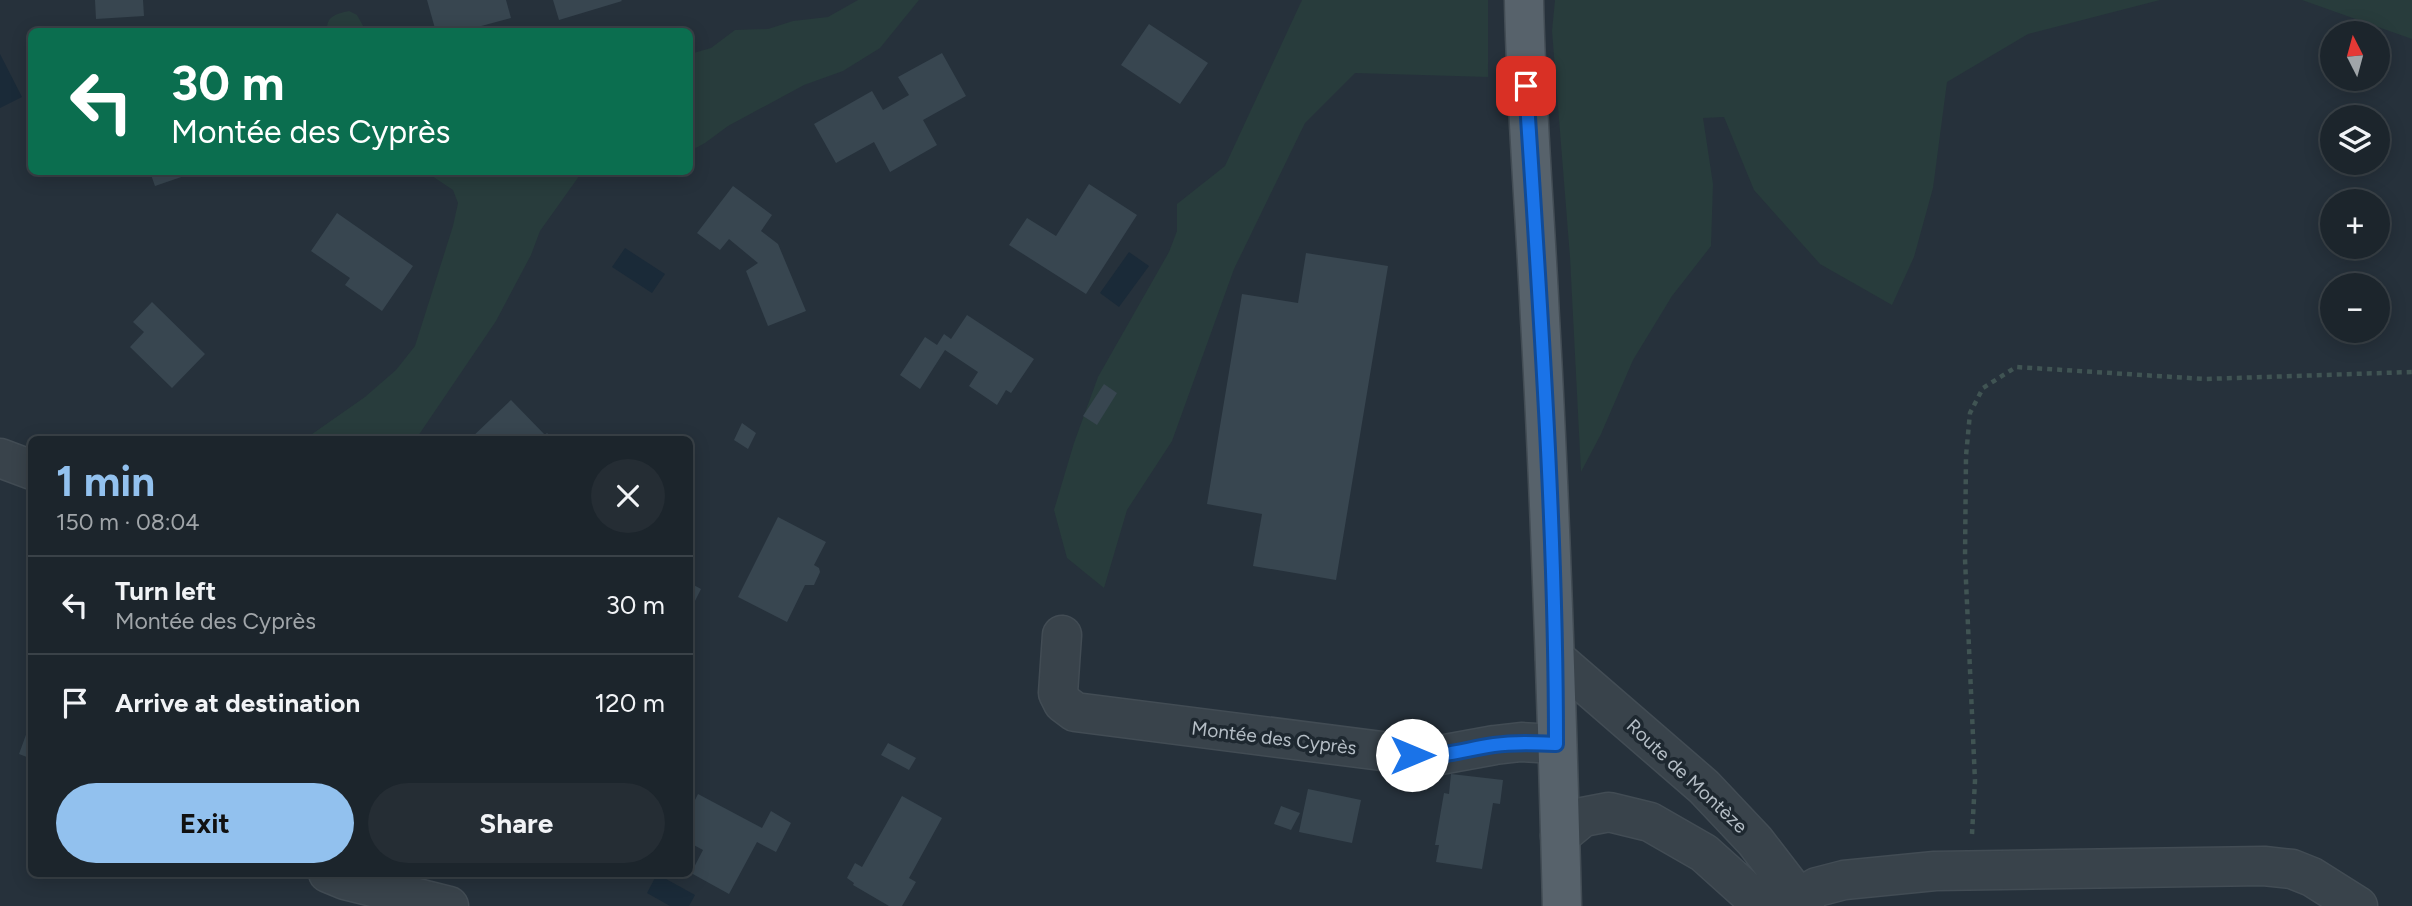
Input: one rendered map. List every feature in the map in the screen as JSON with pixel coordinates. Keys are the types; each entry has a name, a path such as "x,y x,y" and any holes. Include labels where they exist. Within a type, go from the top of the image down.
{"main road":[{"path":"1524,0 1556,658 1562,906"}],"street":[{"path":"0,458 28,468"},
{"name":"Montée des Cyprès","path":"1062,635 1058,693 1063,703 1075,712 1429,757 1495,745 1556,744"},
{"name":"Route de Montèze","path":"1556,658 1704,787 1755,841 1787,904"},
{"path":"1560,836 1583,817 1609,813 1650,822 1787,904 1817,887 1844,880 1935,871 2273,867 2292,869 2312,877 2358,906"},
{"path":"338,877 449,906"}],"path":[{"path":"1971,870 1975,780 1965,559 1966,456 1970,413 1983,388 2016,367 2205,379 2412,372"}],"green space":[{"path":"858,0 919,0 880,48 843,71 804,85 728,126 693,149 693,53 711,48 735,30 768,29 793,21 828,17"},
{"path":"1302,0 1488,0 1488,77 1355,73 1305,123 1234,269 1172,441 1127,510 1104,588 1067,558 1054,510 1074,443 1098,377 1169,252 1177,231 1177,204 1225,166"},
{"path":"1555,0 2160,0 2028,34 1947,82 1933,188 1914,257 1892,305 1820,264 1754,190 1724,117 1703,118 1713,184 1711,246 1672,296 1633,360 1601,434 1581,472 1570,257 1552,31"},
{"path":"2302,0 2412,0 2412,39 2390,31 2390,21 2361,21"},
{"path":"349,11 357,15 364,28 327,28 330,19"},
{"path":"430,175 580,175 540,231 531,255 496,321 418,436 309,436 365,397 396,370 415,346 453,226 458,203 453,190"}],"water":[{"path":"0,54 22,97 0,108"},
{"path":"625,248 665,274 652,293 612,267"},
{"path":"1129,252 1149,266 1119,307 1100,293"},
{"path":"655,877 662,877 695,895 689,906 670,906 647,893"}],"building":[{"path":"95,0 143,0 144,16 96,19"},
{"path":"427,0 506,0 511,18 474,28 435,28"},
{"path":"553,0 621,0 622,1 559,20"},
{"path":"1149,24 1208,63 1180,104 1121,65"},
{"path":"942,53 966,96 923,120 937,145 890,172 874,142 836,163 814,124 872,91 883,110 909,95 898,77"},
{"path":"151,175 187,175 155,186"},
{"path":"1089,184 1137,215 1086,294 1009,245 1027,218 1056,236"},
{"path":"733,186 772,215 761,231 778,244 806,311 768,326 746,271 758,263 729,239 720,250 697,233"},
{"path":"337,213 413,266 382,311 345,285 350,278 311,251"},
{"path":"1306,253 1388,266 1336,580 1253,566 1262,514 1207,504 1242,294 1298,303"},
{"path":"152,302 205,354 172,388 130,347 144,332 133,322"},
{"path":"967,315 1034,359 1011,393 1006,390 997,405 969,386 978,372 945,350 920,389 900,375 925,337 937,345 944,334 951,339"},
{"path":"1104,384 1117,393 1097,425 1083,416"},
{"path":"511,400 545,435 547,433 550,436 473,436"},
{"path":"742,423 756,433 748,449 734,440"},
{"path":"778,517 826,542 814,565 820,572 814,585 805,585 787,622 738,597"},
{"path":"693,585 701,589 693,605"},
{"path":"28,729 28,757 19,754"},
{"path":"888,743 916,758 909,770 881,755"},
{"path":"1451,774 1503,780 1500,804 1493,803 1482,869 1436,862 1439,845 1435,845 1444,793 1449,794"},
{"path":"1308,789 1361,800 1352,843 1299,832"},
{"path":"698,794 762,828 771,811 791,823 776,852 757,842 729,894 693,874 703,850 693,845 693,804"},
{"path":"902,796 942,818 909,878 916,882 902,906 889,906 853,885 847,878 855,863 862,867"},
{"path":"1281,806 1300,813 1291,830 1274,824"}],"route":[{"path":"1412,755 1429,757 1521,743 1556,744 1556,658 1526,86"}]}
